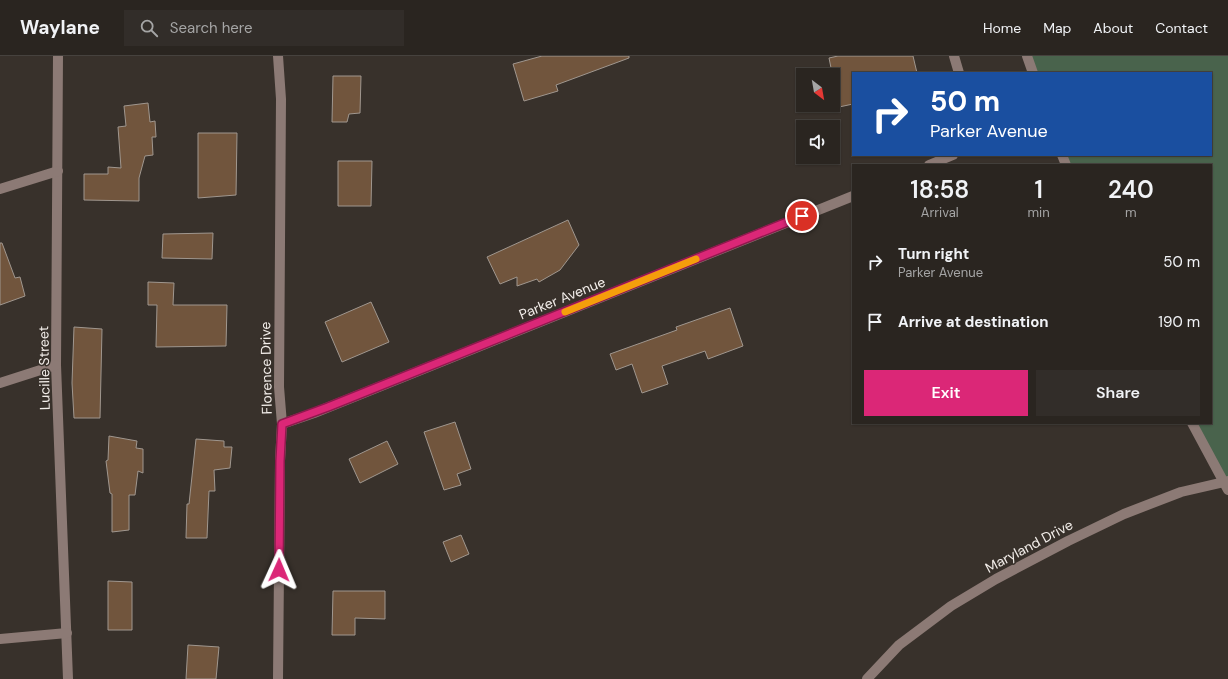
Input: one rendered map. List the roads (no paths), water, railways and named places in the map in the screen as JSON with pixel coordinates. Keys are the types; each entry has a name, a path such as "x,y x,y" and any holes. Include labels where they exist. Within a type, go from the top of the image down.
{"street":[{"name":"Lucille Street","path":"58,56 56,365 68,679"},
{"name":"Florence Drive","path":"278,56 280,99 279,387 282,424 280,461 278,679"},
{"path":"954,56 959,72"},
{"path":"1027,56 1033,72"},
{"path":"931,164 951,156"},
{"path":"0,189 58,171"},
{"name":"Parker Avenue","path":"282,424 328,407 852,196"},
{"path":"0,383 56,365"},
{"path":"1193,424 1227,485"},
{"name":"Maryland Drive","path":"867,679 899,645 951,606 996,579 1068,541 1124,514 1181,492 1227,485"},
{"path":"0,639 67,633"}]}
